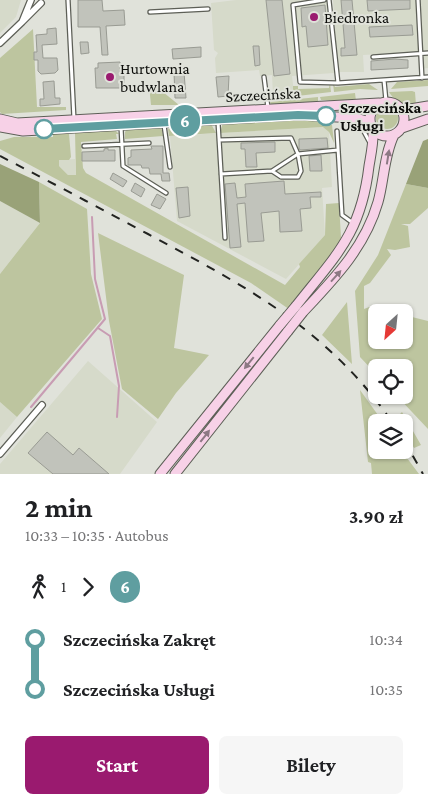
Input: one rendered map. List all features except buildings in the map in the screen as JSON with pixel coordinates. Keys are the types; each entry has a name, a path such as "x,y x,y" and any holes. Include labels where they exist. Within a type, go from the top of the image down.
{"main road":[{"name":"Szczecińska","path":"0,119 17,123 382,102"},
{"path":"175,474 284,328 296,306 341,250 356,224 364,202 371,149 371,111 382,102 395,103 401,108 405,120 402,128"},
{"path":"401,108 410,109 428,106"},
{"name":"Szczecińska","path":"0,127 23,131 298,115 341,117 371,125"},
{"path":"160,474 284,328 304,312 352,258 364,239 378,203 390,142 394,135 402,128 428,119"},
{"path":"371,125 381,135 394,135"}],"street":[{"path":"22,22 30,0"},
{"path":"1,41 41,1"},
{"path":"0,454 42,405"}],"lane":[{"path":"68,0 74,120"},
{"path":"324,0 293,5 299,78 302,83 428,78"},
{"path":"329,0 338,83"},
{"path":"418,0 422,78"},
{"path":"150,12 208,9"},
{"path":"373,57 428,54"},
{"path":"264,77 268,108"},
{"path":"382,102 384,80"},
{"path":"341,117 362,128 368,136 371,149"},
{"path":"217,119 225,238"},
{"path":"164,122 170,167"},
{"path":"121,124 123,166 166,193"},
{"path":"337,132 342,215 356,224"},
{"path":"219,140 291,138 298,154 301,171 298,176 282,177 272,171"},
{"path":"84,146 149,143"},
{"path":"221,174 272,171 298,154 338,150"}],"shaded area":[{"path":"0,0 21,0 16,17 0,33"},
{"path":"236,0 326,0 334,73 292,76 294,93 273,95 272,75 260,76 259,70 216,73 215,58 218,53 214,50 211,3"},
{"path":"333,0 428,0 428,68 419,69 418,52 363,55 364,72 338,72"},
{"path":"324,127 329,132 332,187 322,188 325,235 286,279 177,221 170,136"},
{"path":"75,159 76,175 68,175 59,166 59,160"},
{"path":"0,201 40,223 0,274"},
{"path":"88,361 157,422 120,474 0,474 0,464"},
{"path":"0,402 17,417 0,438"}],"green space":[{"path":"33,29 37,107 66,107 66,110 2,114 0,112 0,58"},
{"path":"428,80 428,86 391,89 397,82"},
{"path":"330,83 331,92 272,99 273,95 293,93 293,86 298,86 298,89 329,88"},
{"path":"333,83 335,87 369,84 378,90 360,89 334,92"},
{"path":"162,84 163,92 179,105 151,105 149,85"},
{"path":"389,92 415,92 416,105 401,103"},
{"path":"355,93 356,101 321,100 320,97"},
{"path":"318,97 318,102 272,106 270,102"},
{"path":"387,107 395,110 398,118 395,126 387,129 379,126 376,118 379,110"},
{"path":"299,118 332,125 334,143 329,132 323,127 220,133 223,122"},
{"path":"210,122 216,133 169,136 168,129 174,125"},
{"path":"157,125 162,130 163,136 125,139 125,132 128,128"},
{"path":"113,128 119,134 116,134 117,139 81,142 83,168 86,173 285,285 300,267 299,264 325,235 326,204 339,203 341,238 322,278 296,314 251,283 0,149 0,141 14,137 53,137 53,134 64,131 69,134 71,157 69,160 59,160 59,166 68,175 76,175 75,132"},
{"path":"428,139 428,188 406,184 423,141"},
{"path":"0,164 39,182 40,223 0,201"},
{"path":"39,182 87,209 91,274 102,319 17,417 0,402 0,274 40,223"},
{"path":"406,184 428,188 428,208 410,224 401,224 408,226 410,247 395,250 387,249 391,255 370,283 364,286 364,309 368,308 368,349 413,349 413,317 428,321 428,429 404,404 413,404 413,359 368,359 368,366 360,357 355,291 378,255"},
{"path":"98,233 184,275 174,348 209,355 176,393 158,419 122,389 109,321"},
{"path":"347,302 352,364 322,335"},
{"path":"360,390 368,404 370,404 377,414 368,414 368,459 408,459 419,474 372,474 371,463 368,462"},
{"path":"413,431 421,445 414,448 413,446"}],"waterway":[{"path":"31,407 105,319 95,279 92,217"},
{"path":"98,328 110,336 119,386 117,417"}],"railway":[{"path":"0,156 148,234 251,292 312,335 341,361 367,389 386,414"},
{"path":"413,456 423,474"}],"bus line":[{"name":"6","path":"44,129 298,115 326,116"}],"place":[{"name":"Biedronka","path":"314,17"},
{"name":"Hurtownia budwlana","path":"110,77"},
{"name":"Szczecińska Usługi","path":"326,116"}]}
